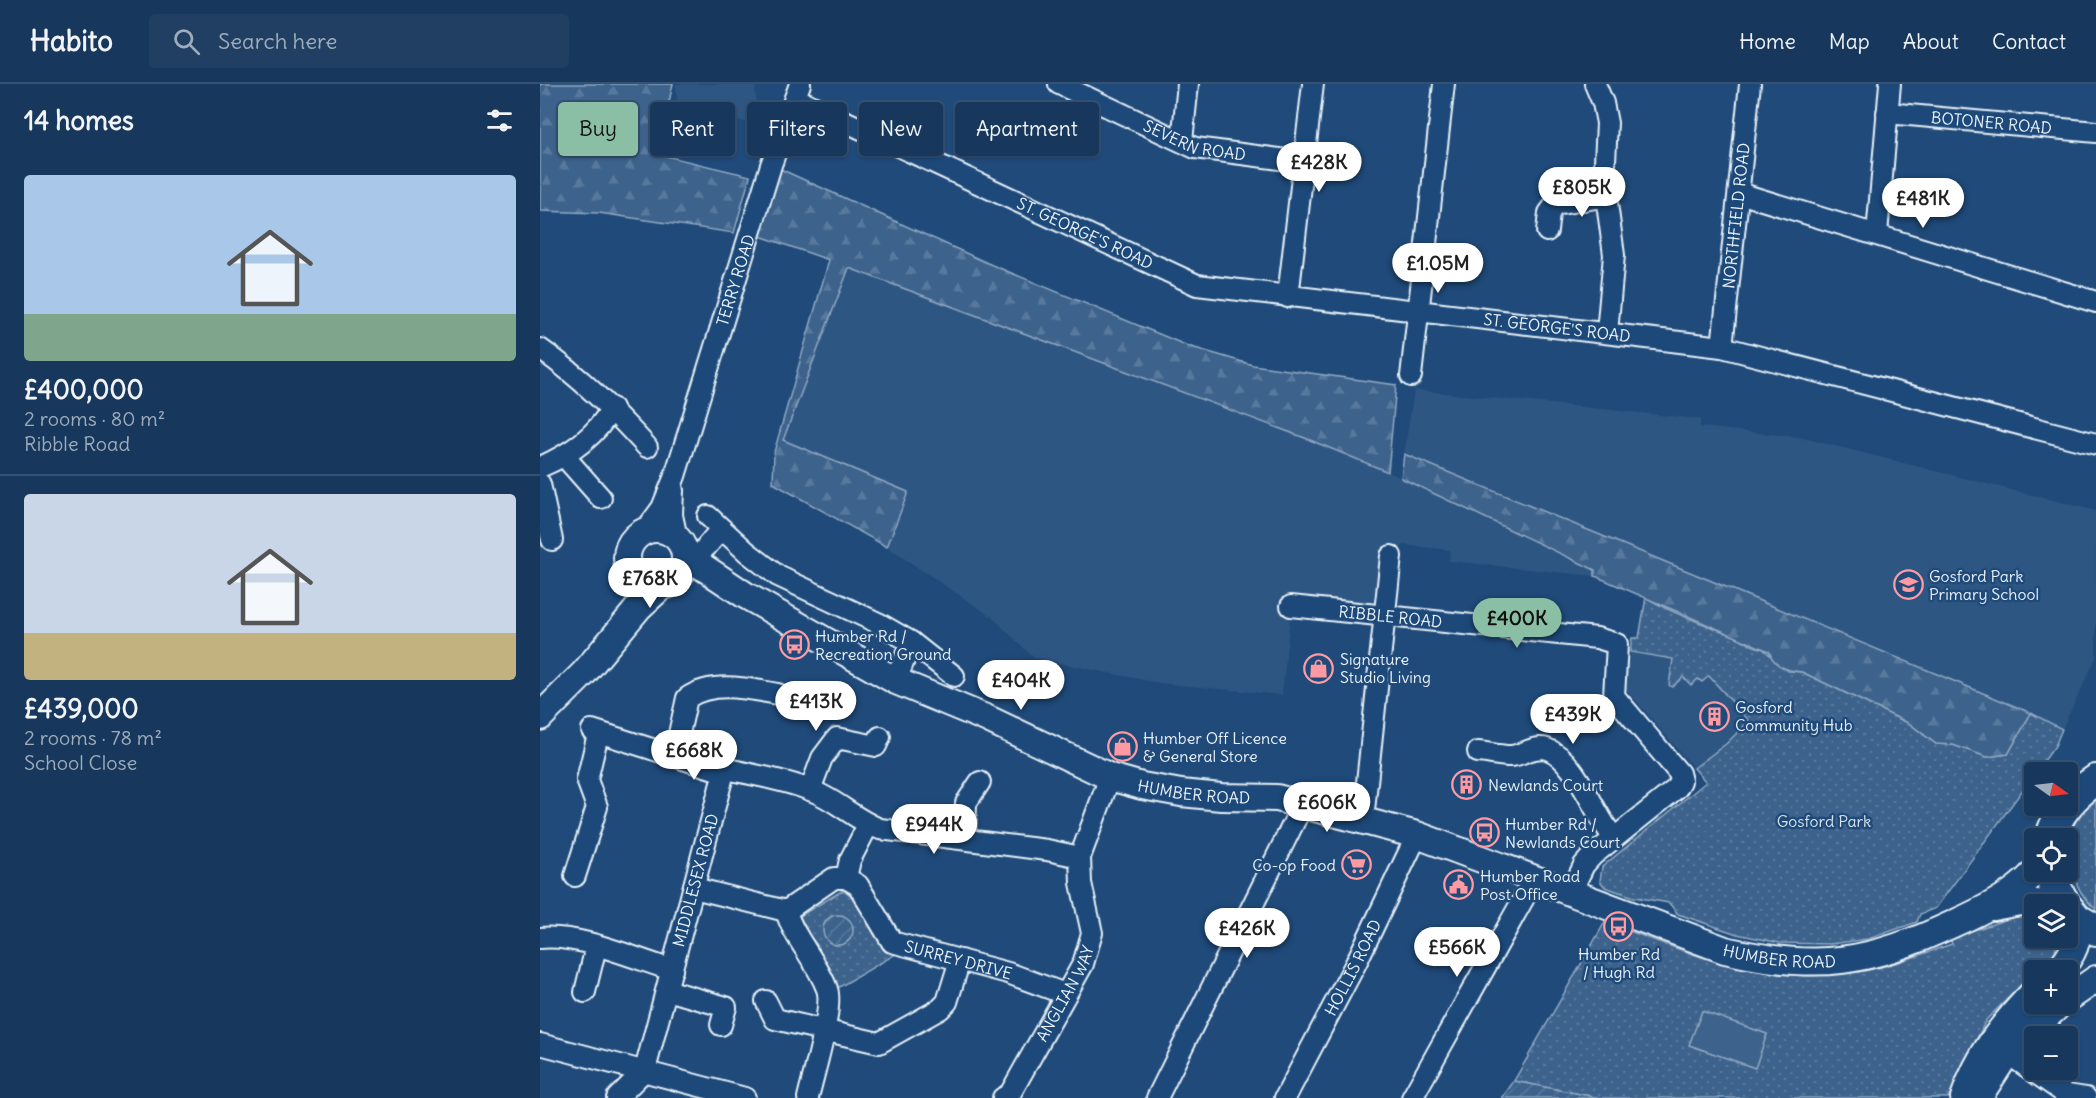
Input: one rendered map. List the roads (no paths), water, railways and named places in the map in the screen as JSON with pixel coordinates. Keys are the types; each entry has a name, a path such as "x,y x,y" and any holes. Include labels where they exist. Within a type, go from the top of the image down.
{"highway":[{"path":"2055,828 2061,814 2077,794 2096,780"}],"main road":[{"path":"540,717 584,673 616,632 669,583 683,567 689,545 664,530 645,531 633,541 628,553 628,566 633,575 647,585 669,583"},
{"name":"HUMBER ROAD","path":"689,545 694,561 745,595 896,681 988,719 1070,760 1110,777 1142,786 1182,793 1221,797 1277,798 1417,835 1725,950 1794,963 1839,962 1869,957 1912,943 1988,908 2026,882"},
{"path":"616,632 630,602 633,575"},
{"name":"HUMBER ROAD","path":"669,583 695,579 745,595"},
{"name":"HUMBER ROAD","path":"1988,908 2024,903"},
{"path":"2078,991 2096,979"},
{"path":"1964,1098 1971,1074 1989,1043 2024,1003"},
{"path":"1978,1098 2007,1053 2049,1014"}],"street":[{"name":"SEVERN ROAD","path":"1059,84 1195,148 1303,162"},
{"path":"1182,141 1188,84"},
{"path":"1288,297 1312,84"},
{"path":"1412,376 1444,84"},
{"path":"1595,84 1603,103 1607,123 1604,181 1614,255 1607,333"},
{"name":"NORTHFIELD ROAD","path":"1722,347 1750,84"},
{"path":"1877,234 1890,84"},
{"name":"ST. GEORGE'S ROAD","path":"797,91 1197,285 1722,347 2096,444"},
{"name":"TERRY ROAD","path":"645,531 662,508 675,476 705,372 797,91"},
{"name":"BOTONER ROAD","path":"1887,113 2096,132"},
{"path":"1738,193 2096,302"},
{"path":"1547,231 1549,213 1555,205 1607,196"},
{"path":"540,350 560,363 612,408 647,447"},
{"path":"540,467 564,456 603,423 612,408"},
{"path":"564,456 601,498"},
{"name":"TERRY ROAD","path":"675,476 672,508 689,545"},
{"path":"540,484 552,540"},
{"path":"689,545 714,522 778,576 878,623 911,642 954,676"},
{"path":"1362,820 1391,556"},
{"name":"RIBBLE ROAD","path":"1291,606 1597,638 1617,644 1614,696 1679,773 1681,781 1677,788 1614,838"},
{"path":"896,681 911,642"},
{"path":"674,756 687,698 696,692 740,687 778,694"},
{"path":"575,876 597,807 587,780 595,732 724,772 732,770 810,790 842,806 868,825 892,832 965,839 1080,857"},
{"path":"810,790 822,758 837,738 870,747 876,746 880,737"},
{"path":"1478,752 1513,756 1530,749 1547,749 1566,764 1590,797 1599,817 1614,838 1584,865 1571,892"},
{"name":"MIDDLESEX ROAD","path":"617,1098 645,1070 724,772"},
{"name":"ANGLIAN WAY","path":"1003,1098 1010,1094 1083,964 1092,933 1081,883 1080,857 1110,777"},
{"path":"965,839 966,803 980,782"},
{"path":"1157,1098 1303,804"},
{"path":"694,888 786,911 834,878 846,878 850,860 868,825"},
{"name":"HOLLIS ROAD","path":"1285,1098 1356,963 1417,835"},
{"name":"SURREY DRIVE","path":"846,878 858,885 885,934 892,942 960,960 1065,994"},
{"path":"1412,1098 1535,878"},
{"path":"786,911 789,923 828,991 823,1031 808,1098"},
{"path":"540,938 559,938 672,970"},
{"path":"585,992 596,947"},
{"path":"766,1001 775,1019 872,1043 884,1042 940,1009 947,1002 960,960"},
{"path":"667,990 726,1007 721,1025"},
{"path":"540,1044 745,1098"},
{"path":"2007,1053 2067,1095 2086,1098"}],"place":[{"name":"Gosford Park Primary School","path":"1908,585"},
{"name":"Humber Rd / Recreation Ground","path":"794,645"},
{"name":"Signature Studio Living","path":"1319,668"},
{"name":"Gosford Community Hub","path":"1714,716"},
{"name":"Humber Off Licence & General Store","path":"1122,747"},
{"name":"Newlands Court","path":"1467,785"},
{"name":"Humber Rd / Newlands Court","path":"1484,833"},
{"name":"Co-op Food","path":"1357,865"},
{"name":"Humber Road Post Office","path":"1459,885"},
{"name":"Humber Rd / Hugh Rd","path":"1619,926"}],"park label":[{"name":"Gosford Park","path":"1824,821"}]}
